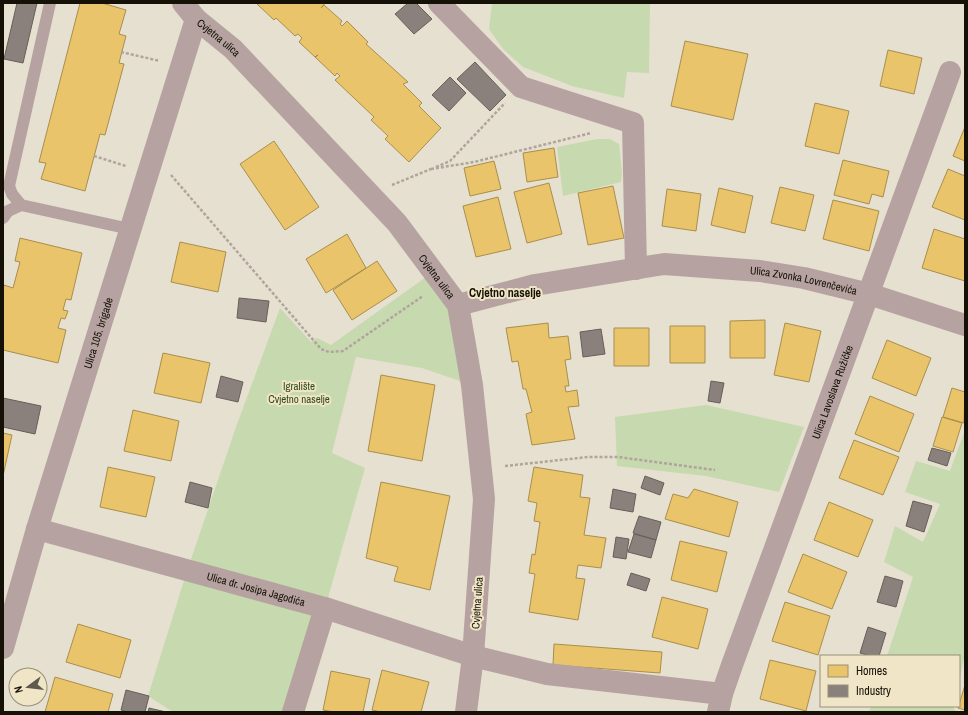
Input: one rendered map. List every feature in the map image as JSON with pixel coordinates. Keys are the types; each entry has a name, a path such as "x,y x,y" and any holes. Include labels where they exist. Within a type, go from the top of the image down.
{"street":[{"path":"439,3 521,87 633,123 636,268"},
{"name":"Ulica 105. brigade","path":"3,648 37,529 181,66 190,11"},
{"name":"Cvjetna ulica","path":"190,11 233,49 397,223 458,305 472,385 484,499 473,656 466,712"},
{"name":"Ulica Lavoslava Ružičke","path":"720,703 816,436 950,72"},
{"name":"Ulica Zvonka Lovrenčevića","path":"458,305 535,285 664,264 760,271 804,278 869,294 965,325"},
{"name":"Ulica dr. Josipa Jagodića","path":"37,529 325,608 473,656 547,674 720,703"},
{"path":"293,712 325,608"}],"lane":[{"path":"21,205 12,194 9,186 50,3"},
{"path":"3,218 8,211 21,205 130,229"}],"path":[{"path":"121,52 181,66"},
{"path":"370,194 450,161 521,87"},
{"path":"432,169 474,162 595,132"},
{"path":"94,156 150,167 170,173 313,341 321,349 329,352 343,351 441,283"},
{"path":"506,466 588,457 618,456 714,470"}],"green space":[{"path":"492,3 650,3 649,73 627,72 624,98 572,86 523,67 503,49 489,29"},
{"path":"597,139 610,139 619,144 622,173 621,182 563,196 557,147"},
{"name":"Igralište Cvjetno naselje","path":"433,272 458,305 472,385 422,368 356,357 332,453 365,468 325,608 293,712 173,712 148,696 187,571 236,427 280,308 311,342 317,338 331,345"},
{"path":"706,405 804,427 779,492 706,476 617,466 615,417"},
{"path":"965,430 965,654 960,677 960,655 887,655 913,577 884,562 895,526 923,542 940,504 905,492 916,461 950,471"},
{"path":"871,707 954,707 954,710 960,712 869,712"}],"building: Homes":[{"path":"80,3 102,3 126,10 119,34 126,36 119,63 124,64 105,135 100,134 85,191 41,179 46,163 39,162"},
{"path":"256,3 325,3 321,8 324,5 342,21 340,24 342,26 347,21 368,42 366,44 408,82 403,84 422,103 419,106 441,128 409,162 385,139 388,136 371,120 374,117 335,80 340,76 337,73 335,76 299,42 302,38 298,34 295,36 276,18 274,20"},
{"path":"685,41 748,54 733,120 671,106"},
{"path":"888,50 922,58 914,94 880,86"},
{"path":"815,103 849,111 839,154 805,146"},
{"path":"965,127 965,161 953,156"},
{"path":"274,141 319,207 285,230 240,164"},
{"path":"554,148 558,177 527,182 523,153"},
{"path":"843,160 889,171 883,197 872,194 869,204 834,195"},
{"path":"494,161 501,189 470,196 464,168"},
{"path":"948,169 965,176 965,220 932,207"},
{"path":"549,183 562,234 527,243 514,192"},
{"path":"613,186 624,238 588,245 578,193"},
{"path":"780,187 814,195 805,231 771,223"},
{"path":"719,188 753,196 745,233 711,225"},
{"path":"667,189 701,194 696,231 662,226"},
{"path":"498,197 511,249 476,257 463,206"},
{"path":"833,200 879,211 869,251 823,239"},
{"path":"934,229 965,239 965,281 922,268"},
{"path":"347,234 366,268 326,293 306,259"},
{"path":"20,238 82,253 71,300 66,299 63,310 68,311 65,319 61,318 58,328 66,330 58,363 3,350 3,291 4,285 13,288 20,262 15,261"},
{"path":"180,242 226,252 218,292 171,282"},
{"path":"377,261 397,291 352,320 333,290"},
{"path":"765,320 765,358 730,358 730,321"},
{"path":"548,323 549,338 568,336 571,359 565,360 569,386 565,386 566,392 577,390 579,406 568,407 575,439 532,445 526,414 532,412 526,389 523,389 518,361 512,362 506,328"},
{"path":"785,323 821,331 809,382 774,375"},
{"path":"670,326 705,326 705,363 670,363"},
{"path":"614,328 649,328 649,366 614,366"},
{"path":"887,340 931,358 916,396 872,378"},
{"path":"163,353 210,363 201,403 154,393"},
{"path":"381,375 435,385 422,461 368,451"},
{"path":"952,388 965,392 964,423 943,417"},
{"path":"870,396 914,414 899,452 855,434"},
{"path":"133,410 179,421 171,461 124,451"},
{"path":"942,417 962,423 953,452 933,446"},
{"path":"3,433 12,435 3,476"},
{"path":"854,440 899,457 883,495 839,478"},
{"path":"108,467 155,477 146,517 100,507"},
{"path":"534,467 583,475 580,497 590,498 584,535 606,538 601,568 578,565 576,578 585,579 578,620 529,612 535,574 529,573 532,554 535,555 540,522 534,521 537,503 528,501"},
{"path":"381,482 450,496 430,590 394,581 398,567 366,558"},
{"path":"694,489 738,502 729,537 665,519 673,494 688,498"},
{"path":"829,502 873,520 858,557 814,540"},
{"path":"680,541 727,552 717,592 671,580"},
{"path":"803,554 847,572 832,609 788,592"},
{"path":"662,597 708,609 698,649 652,637"},
{"path":"785,602 830,616 818,655 772,641"},
{"path":"78,624 131,640 120,678 66,662"},
{"path":"554,644 662,652 660,673 553,665"},
{"path":"770,660 816,671 806,711 760,699"},
{"path":"382,670 429,682 421,712 381,712 372,710"},
{"path":"331,671 370,679 363,712 334,712 323,710"},
{"path":"55,677 113,694 108,712 45,712 46,707 48,707 48,702"},
{"path":"965,685 965,710 958,708 960,707 960,701"}],"building: Industry":[{"path":"17,3 37,3 23,63 4,59"},
{"path":"408,3 416,3 432,19 414,34 395,14"},
{"path":"475,62 506,95 490,111 457,79"},
{"path":"450,77 466,93 449,111 432,95"},
{"path":"239,298 269,301 266,322 237,318"},
{"path":"601,329 605,354 583,357 580,332"},
{"path":"221,376 243,382 238,402 216,397"},
{"path":"711,381 724,383 720,403 708,401"},
{"path":"3,398 41,406 35,434 3,427"},
{"path":"932,448 951,453 947,466 928,460"},
{"path":"645,476 664,483 660,495 641,488"},
{"path":"190,482 212,488 208,508 185,502"},
{"path":"613,489 636,494 633,512 610,508"},
{"path":"913,501 932,506 924,532 906,526"},
{"path":"639,516 661,522 656,540 633,533"},
{"path":"634,534 656,540 651,558 628,552"},
{"path":"616,537 629,539 626,559 613,557"},
{"path":"631,573 650,579 646,591 627,585"},
{"path":"885,576 903,581 896,607 877,602"},
{"path":"868,627 886,633 879,655 867,655 860,653"},
{"path":"126,690 149,696 145,712 128,712 121,710"},
{"path":"149,708 166,712 148,712"}],"district":[{"name":"Cvjetno naselje","path":"505,293"}]}
